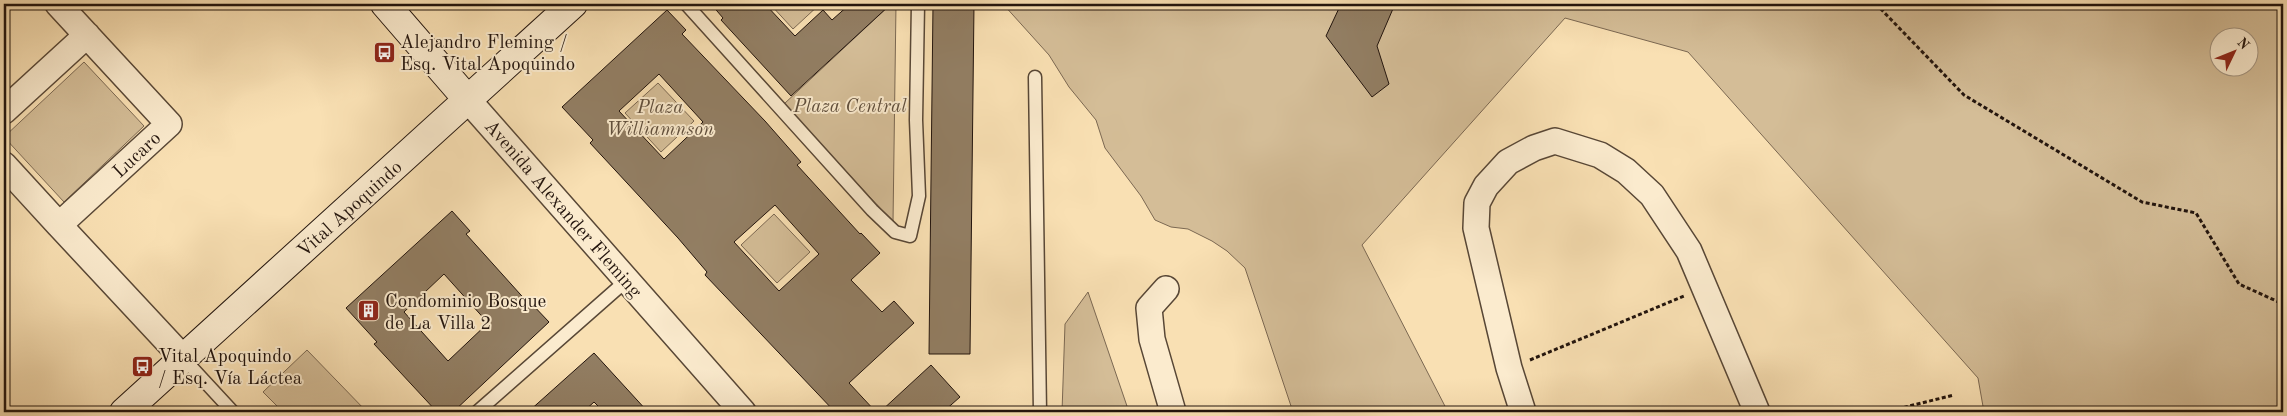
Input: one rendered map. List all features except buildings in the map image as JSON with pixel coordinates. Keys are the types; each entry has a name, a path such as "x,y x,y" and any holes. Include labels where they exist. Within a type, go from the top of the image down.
{"street":[{"name":"Lucaro","path":"58,4 169,124 59,225"},
{"name":"Avenida Alexander Fleming","path":"385,4 743,412"},
{"name":"Vital Apoquindo","path":"124,412 573,4"},
{"path":"4,111 87,35"},
{"path":"1523,412 1509,368 1476,228 1478,203 1486,186 1508,162 1534,148 1555,141 1600,154 1626,171 1652,195 1689,251 1757,412"},
{"path":"4,165 183,358"},
{"path":"1166,289 1149,308 1152,339 1173,412"}],"lane":[{"path":"686,4 872,210 895,232 910,236 919,196 916,120 918,4"},
{"path":"1035,76 1040,412"},
{"path":"477,412 627,280"},
{"path":"183,358 233,412"}],"path":[{"path":"1876,4 1964,95 2142,202 2196,212 2239,284 2283,304"},
{"path":"1509,368 1704,288"},
{"path":"1885,412 1954,395"}],"green space":[{"path":"770,4 820,4 793,29"},
{"name":"Plaza Central","path":"891,4 896,4 893,222 784,104"},
{"path":"1003,4 2283,4 2283,412 1984,412 1978,378 1688,52 1565,18 1362,245 1448,412 1293,412 1245,268 1227,251 1212,241 1188,229 1171,227 1155,220 1141,196 1105,148 1096,120 1069,87 1049,55"},
{"path":"84,62 144,126 64,202 4,137"},
{"name":"Plaza Williamnson","path":"658,83 694,121 661,152 625,113"},
{"path":"774,214 810,252 777,283 741,245"},
{"path":"1088,292 1129,412 1062,412 1065,324"},
{"path":"307,350 367,412 283,412 263,392"}],"place":[{"name":"Alejandro Fleming / Esq. Vital Apoquindo","path":"384,52"},
{"name":"Condominio Bosque de La Villa 2","path":"369,311"},
{"name":"Vital Apoquindo / Esq. Vía Láctea","path":"142,366"}]}
